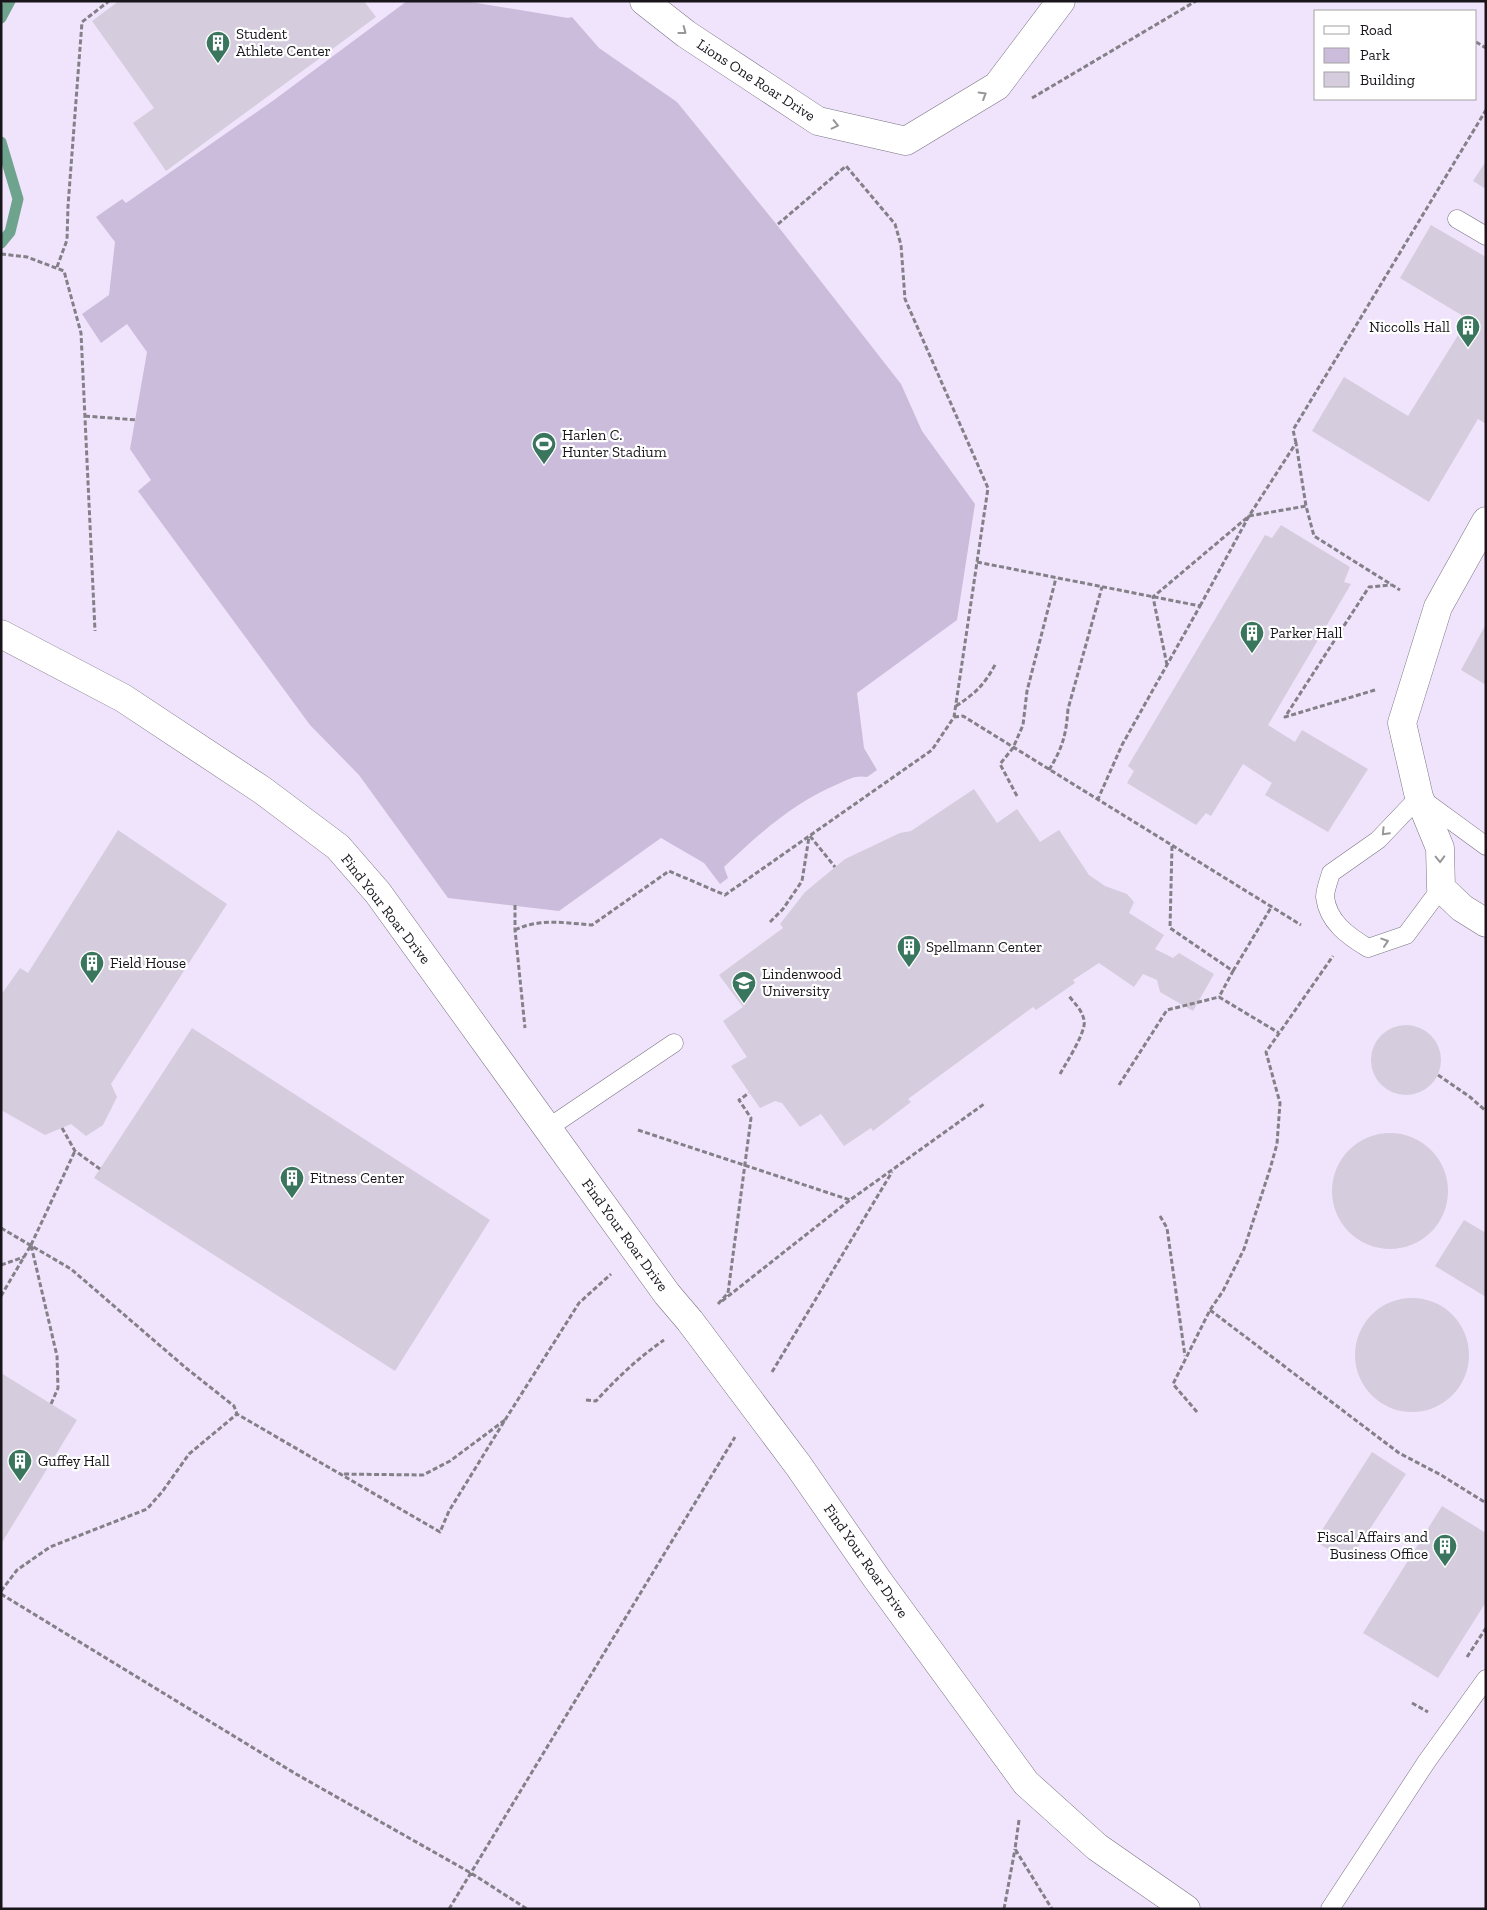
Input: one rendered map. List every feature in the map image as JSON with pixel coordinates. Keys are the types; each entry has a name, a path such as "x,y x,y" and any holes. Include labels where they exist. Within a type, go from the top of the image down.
{"street":[{"name":"Lions One Roar Drive","path":"644,1 686,34 818,122 906,141 997,86 1061,1"},
{"path":"1486,521 1438,607 1402,723 1419,797 1440,848 1441,888 1462,908 1486,924"},
{"name":"Find Your Roar Drive","path":"1,634 123,698 262,790 338,847 378,893 667,1294 690,1321 798,1465 877,1579 1026,1783 1097,1847 1186,1909"}],"lane":[{"path":"1457,219 1486,236"},
{"path":"1441,888 1406,935 1368,948 1346,934 1331,916 1325,896 1331,873 1378,840 1419,797 1486,846"},
{"path":"548,1128 674,1043"},
{"path":"1330,1909 1426,1761 1486,1679"}],"path":[{"path":"57,267 67,240 82,22 109,1"},
{"path":"1030,99 1196,1"},
{"path":"1400,590 1314,536 1306,506 1296,443 1292,430 1486,110"},
{"path":"515,930 525,925 545,921 592,925 669,871 724,895 932,750 954,717 988,488 968,447 904,299 901,245 895,224 846,166 777,225"},
{"path":"1,254 27,257 64,270 81,333 95,631"},
{"path":"85,416 137,420"},
{"path":"1098,800 1122,745 1249,516 1296,443"},
{"path":"1153,597 1249,516 1306,506"},
{"path":"977,562 1200,606"},
{"path":"1017,796 1000,764 1013,748 1023,725 1027,691 1056,578"},
{"path":"1375,690 1285,717 1368,587 1392,586"},
{"path":"1049,770 1061,751 1068,709 1102,587"},
{"path":"1153,597 1167,666"},
{"path":"956,706 974,694 987,680 996,663"},
{"path":"954,717 963,716 1301,925"},
{"path":"809,836 835,867"},
{"path":"770,922 783,909 802,881 809,836"},
{"path":"1172,845 1170,928 1234,971"},
{"path":"515,906 515,930 525,1028"},
{"path":"1219,997 1272,906"},
{"path":"1197,1412 1173,1384 1210,1310 1223,1291 1244,1249 1260,1204 1277,1144 1280,1103 1266,1052 1324,970 1346,934"},
{"path":"1060,1074 1076,1045 1085,1022 1080,1010 1069,996"},
{"path":"1119,1085 1167,1010 1219,997 1279,1033"},
{"path":"1438,1075 1470,1097 1486,1111"},
{"path":"749,1093 739,1100 751,1118 728,1293 716,1306 850,1200 984,1104"},
{"path":"62,1128 75,1151 100,1169"},
{"path":"638,1130 850,1200"},
{"path":"1,1296 31,1245 75,1151"},
{"path":"772,1372 893,1170"},
{"path":"1160,1216 1167,1228 1186,1357"},
{"path":"1,1228 71,1269 92,1285 186,1368 234,1406 237,1414 440,1532 449,1511 579,1303 611,1273"},
{"path":"31,1245 58,1356 58,1388 51,1404"},
{"path":"1,1265 24,1257"},
{"path":"1210,1310 1399,1454 1486,1503"},
{"path":"586,1400 596,1402 620,1375 643,1354 666,1339"},
{"path":"237,1414 189,1454 148,1509 50,1547 17,1570 1,1592 296,1774 471,1873 527,1909"},
{"path":"340,1474 423,1475 450,1461 505,1420"},
{"path":"449,1909 739,1430"},
{"path":"1004,1909 1019,1818"},
{"path":"1015,1849 1052,1909"}],"shaded area":[{"name":"Lindenwood University","path":"1,1 1486,1 1486,1909 1,1909"}],"green space":[{"name":"Harlen C. Hunter Stadium","path":"407,1 465,1 568,18 572,17 599,48 677,102 777,225 901,384 922,431 975,504 957,620 857,693 864,748 877,770 867,777 849,779 806,800 778,820 724,867 728,878 720,884 704,863 661,838 559,911 448,898 359,775 310,725 138,491 151,480 130,449 147,352 127,324 101,343 82,314 109,295 115,242 96,217 122,199 126,203 274,100"}],"building":[{"name":"Student Athlete Center","path":"119,1 364,1 376,17 166,171 133,123 154,108 92,21"},
{"path":"1486,161 1486,189 1473,181"},
{"name":"Niccolls Hall","path":"1431,225 1486,257 1486,424 1478,419 1429,502 1312,431 1344,377 1408,416 1468,319 1400,278"},
{"name":"Parker Hall","path":"1281,525 1350,567 1344,582 1351,584 1268,725 1295,742 1302,730 1368,769 1328,832 1265,795 1272,783 1243,764 1211,816 1206,813 1196,825 1127,783 1134,771 1128,766 1265,535 1272,538"},
{"path":"1486,624 1486,685 1461,670"},
{"name":"Spellmann Center","path":"974,789 997,823 1017,809 1040,842 1059,830 1089,875 1105,886 1127,894 1134,902 1129,913 1164,935 1155,949 1173,958 1179,953 1214,974 1193,1011 1160,992 1157,980 1143,974 1134,987 1099,963 1073,980 1075,983 1036,1010 1033,1007 908,1099 911,1102 873,1131 871,1128 844,1146 821,1114 800,1127 782,1103 775,1101 760,1108 731,1066 747,1057 723,1021 743,1007 719,975 783,928 780,924 805,892 845,859 900,833 911,831"},
{"name":"Field House","path":"118,830 227,904 111,1084 117,1097 103,1125 86,1136 71,1124 45,1135 1,1110 1,995 20,968 28,973"},
{"path":"1406,1025 1419,1028 1431,1035 1438,1047 1441,1060 1438,1073 1431,1085 1419,1092 1406,1095 1393,1092 1381,1085 1374,1073 1371,1060 1374,1047 1381,1035 1393,1028"},
{"name":"Fitness Center","path":"192,1028 490,1220 395,1371 94,1178"},
{"path":"1390,1133 1412,1138 1431,1150 1443,1169 1448,1191 1443,1213 1431,1232 1412,1244 1390,1249 1368,1244 1349,1232 1337,1213 1332,1191 1337,1169 1349,1150 1368,1138"},
{"path":"1464,1220 1486,1233 1486,1297 1435,1266"},
{"path":"1412,1298 1434,1303 1452,1315 1464,1333 1469,1355 1464,1377 1452,1395 1434,1407 1412,1412 1390,1407 1372,1395 1360,1377 1355,1355 1360,1333 1372,1315 1390,1303"},
{"name":"Guffey Hall","path":"1,1373 77,1420 1,1544"},
{"path":"1372,1452 1406,1474 1348,1562 1315,1541"},
{"name":"Fiscal Affairs and Business Office","path":"1442,1506 1486,1533 1486,1602 1438,1678 1363,1633"}],"waterway":[{"path":"1,18 10,1"},
{"path":"1,142 18,199 10,232 1,243"}],"place":[{"name":"Student Athlete Center","path":"218,64"},
{"name":"Niccolls Hall","path":"1468,348"},
{"name":"Harlen C. Hunter Stadium","path":"544,465"},
{"name":"Parker Hall","path":"1252,654"},
{"name":"Spellmann Center","path":"909,968"},
{"name":"Field House","path":"92,984"},
{"name":"Lindenwood University","path":"744,1004"},
{"name":"Fitness Center","path":"292,1199"},
{"name":"Guffey Hall","path":"20,1482"},
{"name":"Fiscal Affairs and Business Office","path":"1445,1567"}]}
